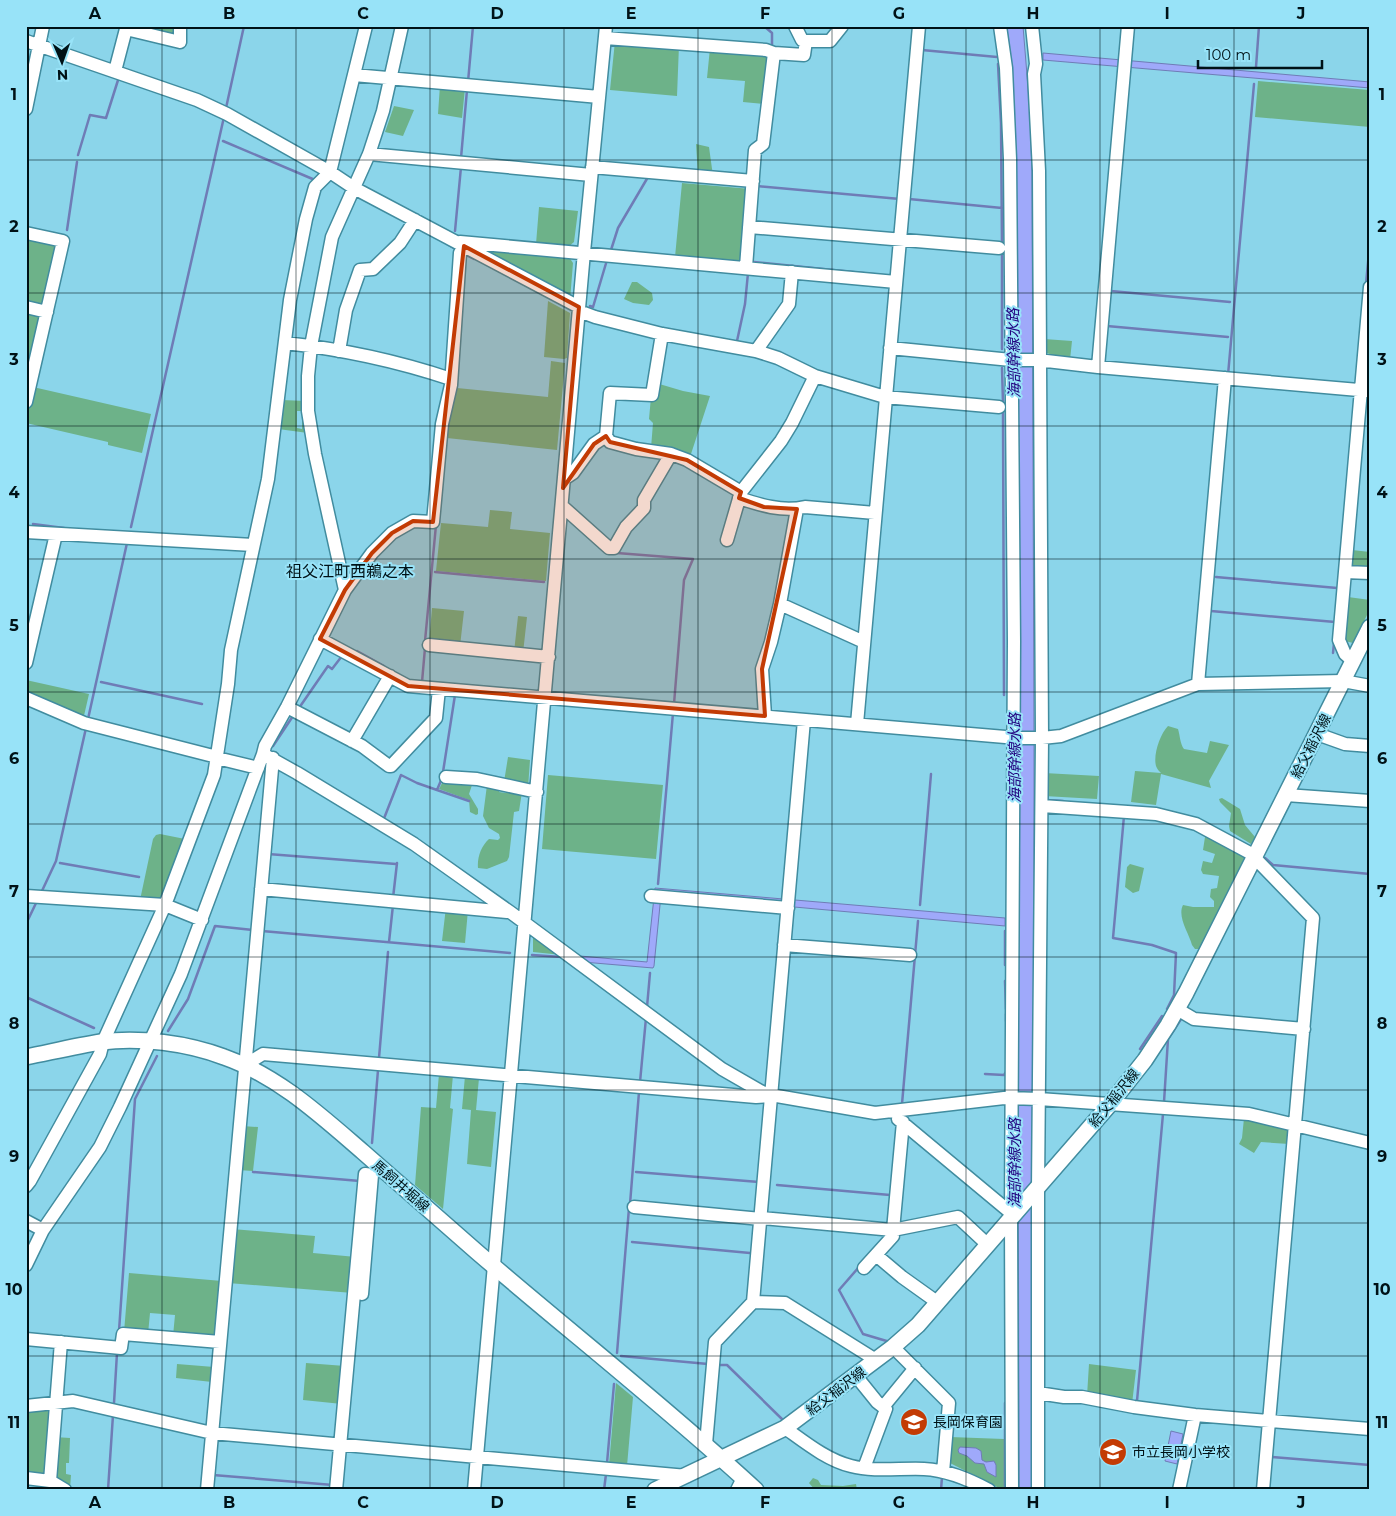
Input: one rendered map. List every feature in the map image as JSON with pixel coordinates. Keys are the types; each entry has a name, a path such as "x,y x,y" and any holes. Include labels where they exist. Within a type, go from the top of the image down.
{"main road":[{"name":"給父稲沢線","path":"655,1490 786,1428 856,1376 918,1325 1111,1103 1145,1060 1177,1009 1370,627"},
{"name":"馬飼井堀線","path":"26,1057 103,1042 150,1041 205,1050 271,1078 312,1108 372,1169 494,1266 706,1444 723,1459 740,1484 756,1490"}],"street":[{"path":"26,109 28,85 40,46 43,26"},
{"path":"115,72 125,28 180,42 180,26"},
{"path":"26,1186 100,1054 103,1042 165,905 214,775 228,684 231,650 268,479 290,300 306,219 315,187 330,172 366,26"},
{"path":"345,590 315,454 308,411 308,376 311,346 332,237 368,154 383,111 392,79 402,26"},
{"path":"795,26 802,40 806,42 830,41 842,26"},
{"path":"857,724 919,26"},
{"path":"1000,26 1006,68 1010,159 1015,738 1012,1490"},
{"path":"1032,26 1036,64 1034,74 1038,171 1042,806 1036,1190 1038,1490"},
{"path":"1098,367 1128,26"},
{"path":"474,1490 584,252 606,32 804,55 806,42"},
{"path":"26,41 197,100 227,114 330,172 354,188 595,317 662,334 756,351 778,358 815,376 885,397 999,406"},
{"path":"746,267 755,150 763,144 774,53"},
{"path":"354,75 599,96"},
{"path":"368,154 753,181"},
{"path":"339,351 346,310 360,270 373,269 400,243 415,220"},
{"path":"749,227 999,248"},
{"path":"26,233 63,241 26,402"},
{"path":"460,244 463,241 896,282"},
{"path":"207,1490 248,1067 246,1050 261,889 268,756 265,746 287,707 345,590 372,553 392,533 413,521 433,522 442,424 451,379 460,244"},
{"path":"756,351 789,304 792,272"},
{"path":"1353,661 1344,654 1339,640 1365,391 1370,287"},
{"path":"26,307 47,312"},
{"path":"662,334 652,395 610,393 606,436 610,442 636,449 671,454 687,460 740,495 764,507 797,509 804,507 875,513"},
{"path":"285,343 339,351 408,366 451,379"},
{"path":"890,348 1365,391"},
{"path":"727,540 740,495 781,441 815,376"},
{"path":"1198,684 1225,378"},
{"path":"564,479 574,474 594,444 606,436"},
{"path":"562,506 609,548 614,548 626,527 644,508 644,500 671,454"},
{"path":"765,716 762,669 780,604 797,509"},
{"path":"26,532 253,545"},
{"path":"26,662 56,534"},
{"path":"1345,572 1370,574"},
{"path":"780,604 864,642"},
{"path":"320,639 408,686 1015,738 1061,736 1198,684 1344,681 1370,686"},
{"path":"429,645 549,657"},
{"path":"352,741 390,676"},
{"path":"287,707 352,741 391,766 436,718 440,689"},
{"path":"26,698 84,723 258,768"},
{"path":"706,1444 715,1342 753,1302 804,720"},
{"path":"1317,734 1345,744 1370,746"},
{"path":"26,1265 43,1230 100,1147 181,974 258,768 268,756"},
{"path":"268,756 414,844 510,912 722,1069 762,1092 875,1113 890,1113 1014,1098 1111,1103 1249,1114 1370,1143"},
{"path":"446,776 477,779 537,792"},
{"path":"1286,795 1370,800"},
{"path":"1042,806 1156,814 1196,824 1250,853 1313,918 1263,1490"},
{"path":"261,889 510,912"},
{"path":"26,896 165,905 202,920"},
{"path":"655,897 788,904"},
{"path":"784,945 910,955"},
{"path":"1177,1009 1194,1019 1304,1029"},
{"path":"246,1050 261,1051 263,1054 756,1098 771,1095"},
{"path":"248,1067 263,1054"},
{"path":"890,1113 1013,1214"},
{"path":"864,1268 893,1236 903,1122"},
{"path":"362,1294 372,1169"},
{"path":"336,1490 366,1174 372,1169"},
{"path":"634,1207 893,1230 958,1217 988,1244"},
{"path":"26,1221 43,1230"},
{"path":"876,1255 902,1277 937,1302"},
{"path":"753,1302 785,1303 876,1360"},
{"path":"26,1339 121,1348 123,1334 220,1342"},
{"path":"50,1481 61,1342"},
{"path":"892,1347 949,1402 943,1472"},
{"path":"882,1407 914,1368"},
{"path":"856,1376 882,1407 886,1408 864,1468"},
{"path":"1038,1393 1064,1397 1082,1397 1134,1407 1195,1415 1370,1430"},
{"path":"26,1406 73,1401 212,1433 686,1476"},
{"path":"1179,1490 1195,1415"},
{"path":"786,1428 827,1457 842,1464 864,1468 925,1469 943,1472 963,1478 988,1490"},
{"path":"26,1478 50,1481 65,1490"}],"highlighted area":[{"path":"464,246 579,307 563,488 594,444 606,436 610,442 687,460 741,492 739,498 764,507 797,509 762,669 765,716 408,686 320,639 345,590 372,553 392,533 413,521 433,522"}],"green space":[{"path":"128,26 177,26 177,36"},
{"path":"615,41 679,45 677,96 610,90"},
{"path":"710,48 770,53 765,104 743,102 745,81 707,78"},
{"path":"1258,81 1370,90 1370,127 1255,117"},
{"path":"440,85 465,88 462,118 438,114"},
{"path":"394,106 414,110 403,136 385,132"},
{"path":"696,144 709,147 713,176 698,175"},
{"path":"682,183 751,189 744,263 675,257"},
{"path":"539,207 578,211 574,242 568,247 536,244"},
{"path":"26,236 57,243 45,308 26,305"},
{"path":"492,246 567,254 573,263 570,300 492,259"},
{"path":"632,282 637,282 652,293 653,300 649,305 633,303 624,299"},
{"path":"548,301 570,313 567,358 564,359 544,357"},
{"path":"26,309 41,313 26,386"},
{"path":"1044,339 1072,341 1070,360 1043,352"},
{"path":"551,361 565,363 557,450 447,438 451,409 457,388 548,397"},
{"path":"656,383 710,396 690,457 651,448 653,423 649,419 651,397"},
{"path":"33,387 151,414 142,453 108,445 108,442 26,423 26,415"},
{"path":"282,400 305,401 306,411 297,411 297,428 302,429 302,420 306,420 308,433 278,429"},
{"path":"490,510 512,512 510,529 550,533 546,581 436,571 441,523 488,527"},
{"path":"1352,550 1370,552 1370,572 1350,570"},
{"path":"1348,597 1370,600 1370,609 1353,643 1345,641"},
{"path":"432,608 464,611 460,646 429,643"},
{"path":"518,616 527,617 523,653 514,652"},
{"path":"26,680 89,694 83,720 26,696"},
{"path":"1168,726 1178,729 1184,749 1207,753 1210,741 1229,745 1209,781 1211,788 1161,774 1156,805 1131,802 1135,771 1161,773 1157,769 1155,756 1160,739"},
{"path":"508,757 530,760 528,788 504,782"},
{"path":"1044,773 1099,776 1097,799 1044,796"},
{"path":"548,775 663,785 656,859 542,849"},
{"path":"443,781 472,785 469,794 478,809 478,814 470,812 469,800 439,789"},
{"path":"487,785 501,786 499,792 506,793 508,788 522,792 519,811 514,812 509,857 507,861 487,869 478,868 480,852 489,839 498,840 500,838 499,834 489,828 483,816"},
{"path":"1222,798 1240,809 1245,825 1255,837 1251,844 1230,831 1231,813 1220,802 1219,799"},
{"path":"160,834 185,839 163,900 140,900 153,839 156,835"},
{"path":"1207,835 1244,854 1246,859 1199,949 1195,949 1181,915 1183,905 1214,907 1214,901 1210,897 1211,889 1217,888 1219,876 1203,874 1201,870 1203,861 1212,863 1215,854 1203,850"},
{"path":"1130,864 1144,868 1139,891 1133,893 1125,887 1127,867"},
{"path":"446,907 468,910 465,943 442,941"},
{"path":"533,931 562,955 533,952"},
{"path":"439,1074 453,1075 450,1108 453,1109 443,1209 415,1185 421,1107 436,1108"},
{"path":"465,1076 479,1078 476,1110 496,1112 491,1167 467,1164 471,1110 462,1109"},
{"path":"1244,1118 1289,1128 1289,1144 1261,1142 1254,1153 1239,1144 1242,1138"},
{"path":"242,1126 258,1127 253,1171 238,1170"},
{"path":"232,1229 315,1236 313,1253 356,1257 353,1293 228,1283"},
{"path":"129,1273 222,1281 217,1340 173,1336 175,1315 150,1313 148,1334 124,1332"},
{"path":"306,1363 345,1366 342,1404 303,1400"},
{"path":"177,1364 214,1367 212,1382 176,1378"},
{"path":"1089,1364 1136,1370 1132,1404 1087,1396"},
{"path":"616,1383 633,1397 627,1466 609,1465"},
{"path":"54,1406 49,1477 26,1476 26,1409"},
{"path":"55,1437 70,1438 69,1463 66,1463 66,1474 71,1475 70,1489 56,1480"},
{"path":"950,1437 1004,1439 1005,1487 1001,1489 948,1462"},
{"path":"813,1478 818,1480 821,1485 843,1486 856,1484 857,1490 815,1490 809,1483"}],"water":[{"path":"1007,26 1023,26 1030,112 1032,172 1034,1490 1019,1490 1016,162"},
{"path":"1043,53 1370,82 1370,88 1043,60"},
{"path":"655,888 1005,918 1005,926 661,895 653,968 583,962 580,956 647,962"},
{"path":"1171,1431 1183,1434 1177,1464 1165,1461"},
{"path":"960,1447 976,1448 981,1451 982,1460 986,1462 994,1461 996,1477 987,1472 984,1464 975,1463 967,1456 959,1453"}],"waterway":[{"path":"226,108 244,26"},
{"path":"468,82 473,26"},
{"path":"764,26 772,33 772,48"},
{"path":"1256,67 1259,26"},
{"path":"922,50 997,57"},
{"path":"998,64 1001,123 1002,245"},
{"path":"78,155 90,115 106,118 119,77"},
{"path":"1228,375 1254,84"},
{"path":"461,158 467,90"},
{"path":"131,527 224,117"},
{"path":"223,141 315,180"},
{"path":"67,230 77,162"},
{"path":"455,231 461,167"},
{"path":"611,250 618,228 648,177"},
{"path":"757,186 900,199"},
{"path":"909,199 1002,208"},
{"path":"1366,284 1370,241"},
{"path":"447,244 457,250"},
{"name":"海部幹線水路","path":"1002,252 1002,349"},
{"path":"464,254 474,259"},
{"path":"590,306 593,307 607,260"},
{"path":"754,262 892,276"},
{"path":"737,341 745,304 748,273"},
{"path":"1111,291 1230,302"},
{"path":"1107,326 1228,337"},
{"name":"海部幹線水路","path":"1002,368 1003,403"},
{"path":"1003,409 1004,695"},
{"path":"33,524 64,528"},
{"path":"425,641 436,525"},
{"path":"88,719 127,543"},
{"path":"617,553 693,559 684,580 674,704"},
{"path":"435,572 544,582"},
{"path":"1216,577 1337,588"},
{"path":"1211,611 1335,622"},
{"path":"1333,653 1334,643"},
{"path":"424,682 422,682 425,648"},
{"path":"357,651 384,666"},
{"path":"299,708 328,666 332,669 342,656"},
{"path":"101,682 202,704"},
{"path":"443,772 455,695"},
{"path":"658,884 673,713"},
{"path":"273,746 293,716"},
{"path":"41,893 56,861 86,728"},
{"path":"920,905 931,774"},
{"path":"383,821 401,775 437,790 442,778"},
{"path":"437,790 469,801"},
{"path":"1046,800 1063,801"},
{"path":"1124,816 1113,938 1152,945 1176,953 1174,995 1167,1009"},
{"path":"268,854 396,864"},
{"path":"1265,858 1273,865 1370,874"},
{"path":"60,863 139,877"},
{"path":"393,898 397,863"},
{"path":"26,924 37,901"},
{"path":"389,942 393,905"},
{"path":"902,1104 918,921"},
{"path":"168,1031 188,999 215,926 253,930"},
{"path":"262,931 510,953"},
{"path":"1005,931 1005,965"},
{"path":"379,1058 388,952"},
{"path":"532,955 562,957"},
{"path":"647,1007 650,973"},
{"path":"1005,981 1006,1009"},
{"path":"26,997 94,1028"},
{"path":"1006,1014 1006,1021"},
{"path":"1140,1049 1162,1016"},
{"path":"1164,1102 1168,1039 1183,1016"},
{"path":"640,1082 646,1018"},
{"path":"119,1331 135,1099 157,1056"},
{"path":"372,1143 378,1070"},
{"path":"985,1074 1004,1075 1006,1072"},
{"path":"630,1204 639,1092"},
{"path":"1139,1402 1137,1401 1163,1114"},
{"path":"253,1172 360,1181"},
{"path":"636,1172 759,1182"},
{"path":"777,1185 890,1195"},
{"path":"617,1353 629,1208"},
{"path":"632,1242 750,1253"},
{"path":"859,1267 839,1290 863,1334 890,1342"},
{"path":"114,1403 117,1353"},
{"path":"621,1356 708,1364"},
{"path":"718,1365 727,1365 785,1422"},
{"path":"607,1463 614,1384"},
{"path":"1005,1403 1005,1486"},
{"path":"108,1490 113,1415"},
{"path":"1272,1457 1370,1465"},
{"path":"604,1490 606,1474"},
{"path":"213,1475 333,1485"},
{"path":"941,1490 942,1477"}],"place":[{"name":"長岡保育園","path":"914,1422"},
{"name":"市立長岡小学校","path":"1113,1452"}],"district":[{"name":"祖父江町西鵜之本","path":"350,571"}]}
